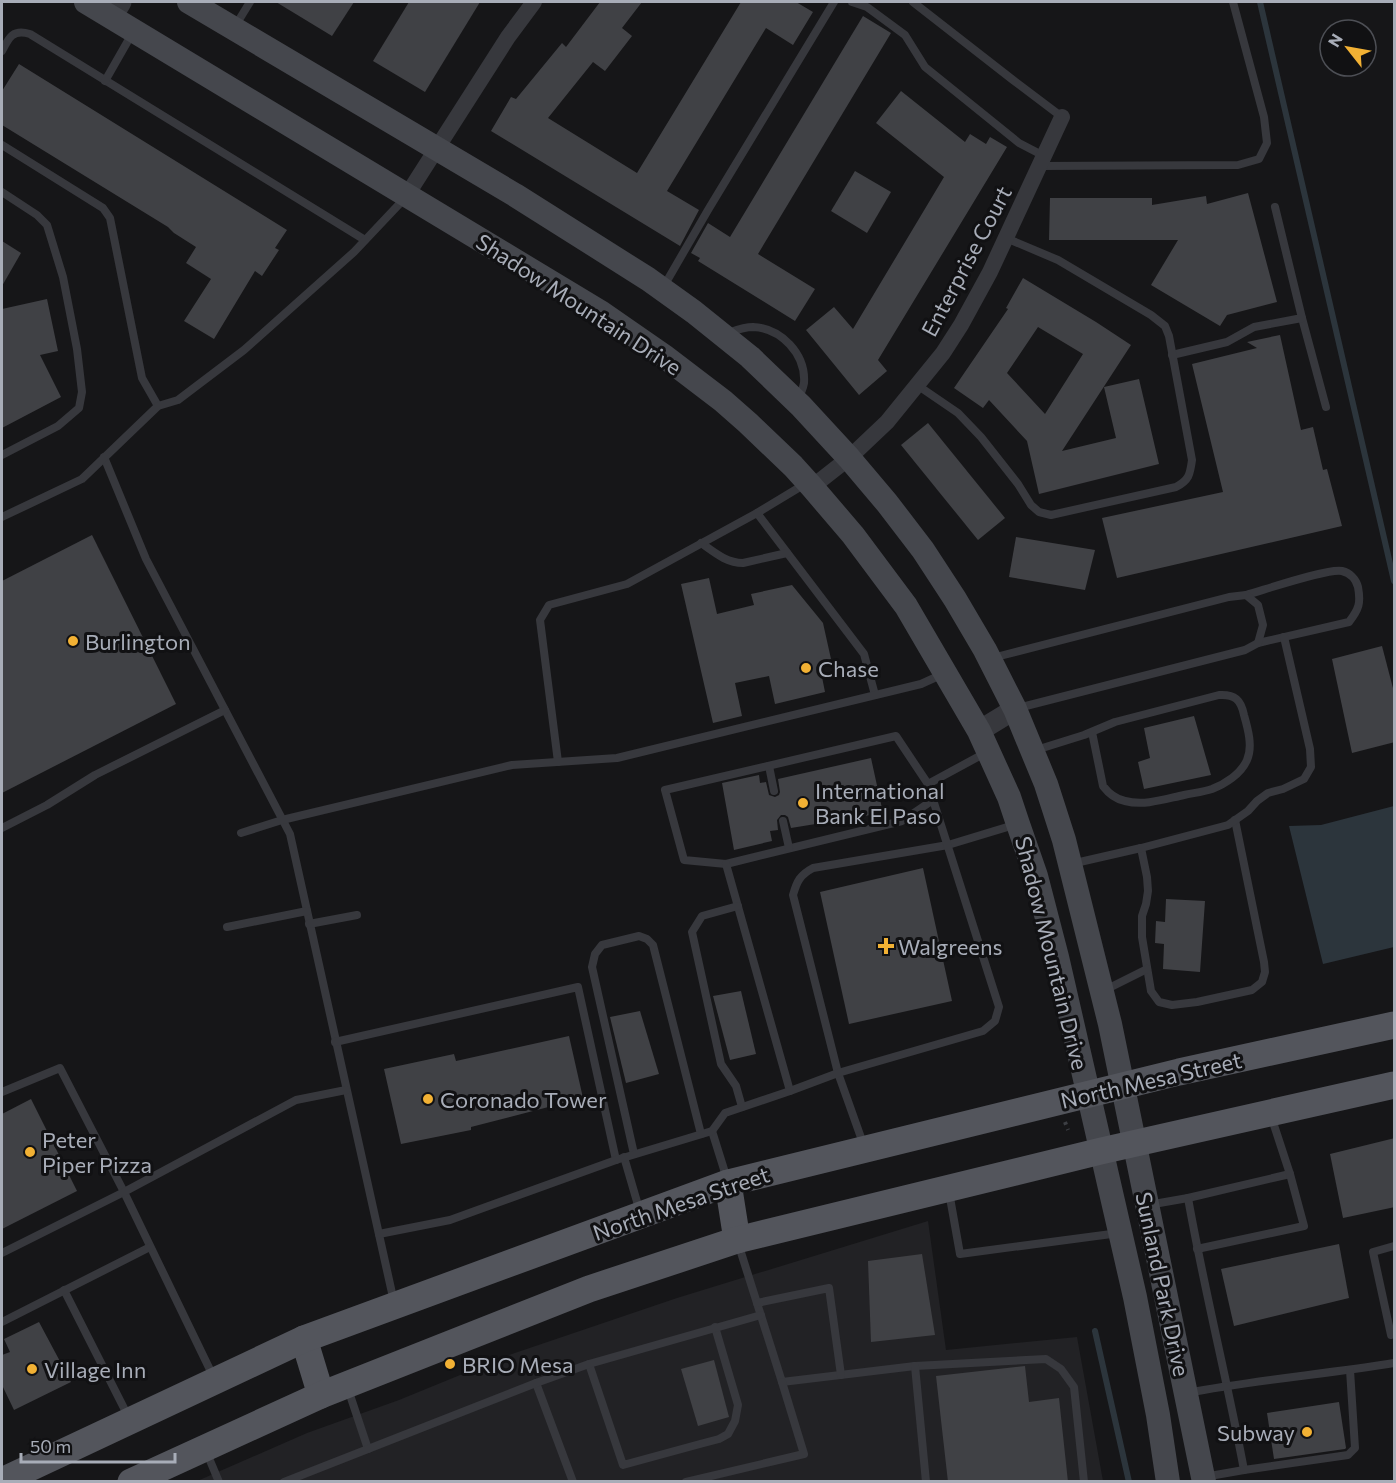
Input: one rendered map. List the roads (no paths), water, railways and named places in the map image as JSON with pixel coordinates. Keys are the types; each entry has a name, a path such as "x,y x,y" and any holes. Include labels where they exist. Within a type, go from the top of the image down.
{"main road":[{"name":"Shadow Mountain Drive","path":"86,2 116,9 134,30 602,313 723,401 810,485 853,535 906,606 984,741 1009,797 1036,876 1088,1094"},
{"name":"Shadow Mountain Drive","path":"189,2 515,195 662,289 750,357 797,401 849,458 923,550 990,659 1015,709 1064,840 1102,992 1122,1086"},
{"name":"North Mesa Street","path":"2,1481 304,1339 728,1183 1179,1072 1395,1025"},
{"path":"131,1482 321,1395 589,1289 737,1240 1134,1143 1395,1085"},
{"name":"Sunland Park Drive","path":"1122,1086 1203,1480"},
{"name":"Sunland Park Drive","path":"1088,1094 1135,1297 1168,1482"},
{"path":"728,1183 737,1240"},
{"path":"304,1339 321,1395"},
{"path":"1176,1482 1203,1480"}],"street":[{"path":"407,195 508,37 534,2"},
{"name":"Enterprise Court","path":"810,485 849,458 887,422 943,353 990,272 1062,117"},
{"path":"984,741 1015,709"}],"lane":[{"path":"234,28 250,2"},
{"path":"662,289 834,2"},
{"path":"852,2 867,7 905,35 926,67 1042,161 1238,165 1260,159 1267,143 1264,117 1233,2"},
{"path":"913,2 1062,117"},
{"path":"105,81 134,30"},
{"path":"2,51 9,38 15,33 30,34 365,240"},
{"path":"2,145 103,208 110,218 142,378 158,406"},
{"path":"2,192 37,215 47,225 63,277 77,349 82,392 79,408 58,426 2,455"},
{"path":"2,517 82,479 158,406 178,400 244,350 354,252 407,195"},
{"path":"1275,207 1326,407"},
{"path":"917,385 958,413 981,437 1018,484 1031,505 1039,512 1051,515 1176,488 1187,481 1192,460 1169,336 1165,326 1151,315 1058,260 1006,238"},
{"path":"1172,355 1227,342 1254,327 1302,318"},
{"path":"722,335 747,327 755,327 772,332 792,345 803,373 802,390 797,401"},
{"path":"104,457 146,559 290,834 394,1305"},
{"path":"558,762 540,620 549,605 627,584 810,485"},
{"path":"757,513 864,654 875,695"},
{"path":"701,543 728,561 736,563 787,553"},
{"path":"990,659 1229,597 1246,595 1326,572 1340,571 1351,575 1357,583 1358,611 1349,622 1258,643 1245,650 1015,709"},
{"path":"1246,595 1258,605 1263,625 1258,643"},
{"path":"1070,864 1228,825 1268,793 1304,779 1311,767 1307,736 1284,637"},
{"path":"241,833 282,820 512,765 617,758 921,684 946,672"},
{"path":"1032,751 1092,732 1115,722 1219,695 1233,696 1241,704 1250,749 1247,761 1240,771 1226,782 1211,789 1142,803 1116,798 1102,786 1092,732"},
{"path":"2,828 46,805 95,775 225,710"},
{"path":"379,1234 450,1220 634,1154 712,1131 725,1113 838,1073 983,1031 995,1021 999,1007 928,784 896,736 665,790 684,860 726,864 902,821 933,800"},
{"path":"928,784 984,741"},
{"path":"769,766 774,791"},
{"path":"1141,848 1147,884 1146,904 1142,916 1142,937 1151,991 1159,1002 1172,1005 1197,1002 1252,990 1262,982 1265,972 1264,962 1235,820"},
{"path":"783,821 789,848"},
{"path":"865,1149 838,1073 793,895 796,883 803,873 813,868 948,845 1018,824"},
{"path":"726,864 790,1091"},
{"path":"738,906 702,916 692,932 721,1064 736,1086 742,1107"},
{"path":"227,927 307,911"},
{"path":"309,924 357,915"},
{"path":"634,1154 592,967 595,954 602,945 639,936 647,939 653,945 701,1134"},
{"path":"1102,992 1147,969"},
{"path":"335,1042 578,987 620,1159 641,1215"},
{"path":"2,1092 60,1068 124,1192 215,1381"},
{"path":"2,1253 124,1192 296,1100 346,1090"},
{"path":"1197,1249 1304,1226 1270,1113"},
{"path":"712,1131 728,1183"},
{"path":"1147,1205 1188,1198 1290,1174"},
{"path":"948,1189 960,1254 1120,1233"},
{"path":"1188,1198 1244,1470"},
{"path":"686,1482 804,1454 737,1240"},
{"path":"2,1322 150,1246"},
{"path":"1395,1246 1372,1252 1391,1335 1395,1334"},
{"path":"757,1303 829,1288 841,1375"},
{"path":"64,1290 130,1420"},
{"path":"284,1482 589,1364 761,1315"},
{"path":"589,1364 622,1465 700,1444 728,1434 735,1421 738,1404 715,1327"},
{"path":"782,1382 915,1366 1046,1359 1061,1369 1074,1387 1084,1482"},
{"path":"1186,1393 1227,1385 1395,1363"},
{"path":"915,1366 926,1482"},
{"path":"1203,1480 1244,1470 1348,1455 1355,1448 1350,1370"},
{"path":"536,1383 573,1482"},
{"path":"347,1386 368,1449"},
{"path":"205,1447 219,1482"}],"waterway":[{"path":"1260,2 1394,581"},
{"path":"1095,1331 1129,1482"}],"place":[{"name":"Burlington","path":"73,641"},
{"name":"Chase","path":"806,668"},
{"name":"International Bank El Paso","path":"803,803"},
{"name":"Walgreens","path":"886,946"},
{"name":"Coronado Tower","path":"428,1099"},
{"name":"Peter Piper Pizza","path":"30,1152"},
{"name":"BRIO Mesa","path":"450,1364"},
{"name":"Village Inn","path":"32,1369"},
{"name":"Subway","path":"1307,1432"}]}
